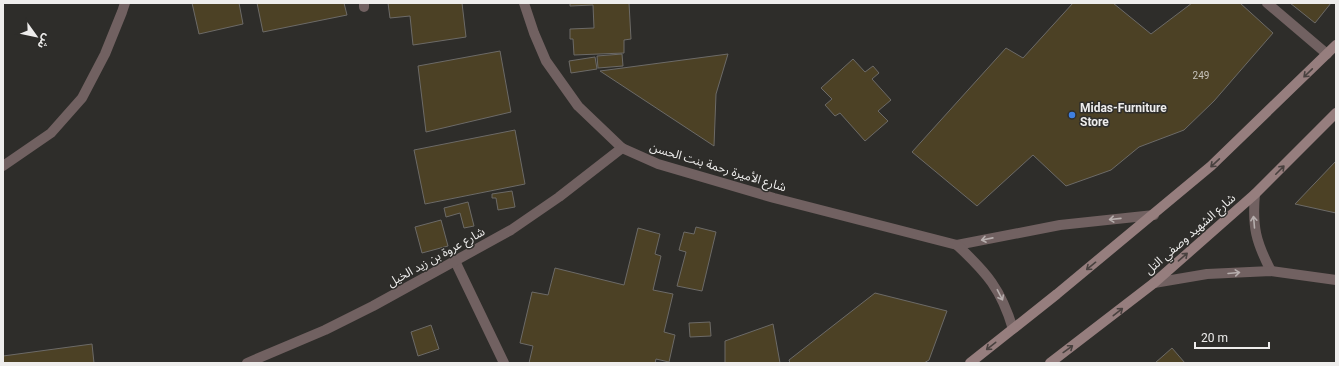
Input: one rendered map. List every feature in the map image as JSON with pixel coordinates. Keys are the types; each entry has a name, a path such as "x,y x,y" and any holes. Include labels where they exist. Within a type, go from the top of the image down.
{"main road":[{"path":"970,363 1154,215 1211,166 1336,45"},
{"name":"شارع الشهيد وصفي التل","path":"1050,363 1154,283 1255,194 1336,113"}],"street":[{"path":"3,166 51,133 82,98 105,54 122,12 124,3"},
{"name":"شارع الأميرة رحمة بنت الحسن","path":"524,3 534,33 546,61 578,106 622,148 658,164 710,181 957,245 1060,225 1154,215"},
{"path":"1267,3 1327,54"},
{"name":"شارع عروة بن زيد الخيل","path":"247,363 325,330 421,281 511,230 538,212 622,148"},
{"path":"1255,194 1253,215 1255,233 1271,271"},
{"name":"شارع الأميرة رحمة بنت الحسن","path":"957,245 993,282 1001,295 1013,329"},
{"path":"455,261 504,363"},
{"path":"1154,283 1207,274 1271,271 1336,280"}],"building":[{"path":"192,3 239,3 243,24 199,34"},
{"path":"257,3 344,3 347,15 263,32"},
{"path":"388,3 462,3 466,37 413,45 410,16 390,18"},
{"path":"570,3 629,3 631,39 624,40 624,53 574,55 573,39 570,39 570,29 594,28 593,5 570,6"},
{"name":"Midas-Furniture Store","path":"1073,3 1113,3 1151,34 1192,3 1240,3 1273,33 1214,101 1184,130 1139,147 1111,170 1066,186 1033,155 977,206 912,152 1006,48 1023,58"},
{"path":"1290,3 1331,3 1315,23"},
{"path":"500,51 511,112 426,132 418,66"},
{"path":"622,54 623,66 598,68 597,56"},
{"path":"728,54 716,94 714,146 600,71"},
{"path":"595,57 597,69 571,73 569,61"},
{"path":"853,59 865,72 873,66 879,73 872,79 891,100 878,111 888,121 865,141 840,113 835,116 825,105 832,99 821,88"},
{"path":"515,130 525,184 425,204 414,150"},
{"path":"1336,161 1336,213 1295,204"},
{"path":"512,191 515,207 498,210 496,198 492,198 492,194"},
{"path":"468,202 474,226 464,228 460,213 446,217 444,208"},
{"path":"441,220 448,246 422,253 415,227"},
{"path":"696,227 716,232 702,291 677,286 686,252 679,250 684,232 694,234"},
{"path":"638,228 660,234 655,254 661,256 653,290 673,294 664,332 675,335 669,362 656,359 655,363 529,363 533,346 520,343 532,292 548,295 555,268 624,285"},
{"path":"875,293 947,311 929,360 924,363 790,363 789,360"},
{"path":"710,322 711,336 690,337 689,323"},
{"path":"773,324 780,363 725,363 725,341"},
{"path":"431,325 439,349 418,356 411,332"},
{"path":"92,344 94,363 3,363 3,356"},
{"path":"1172,348 1185,363 1155,363"}],"place":[{"name":"Midas-Furniture Store","path":"1072,115"}]}
